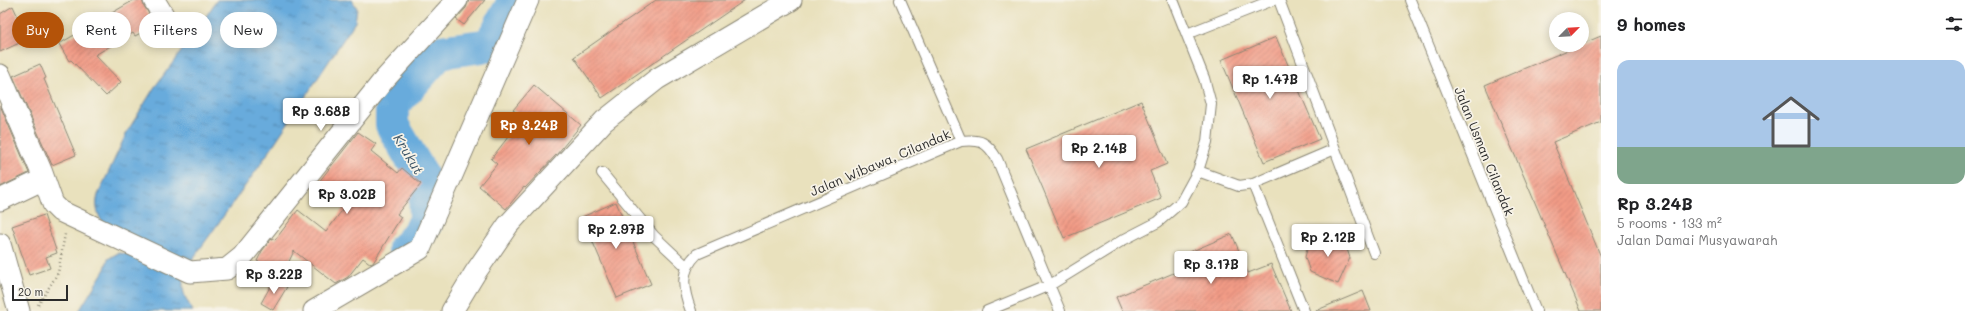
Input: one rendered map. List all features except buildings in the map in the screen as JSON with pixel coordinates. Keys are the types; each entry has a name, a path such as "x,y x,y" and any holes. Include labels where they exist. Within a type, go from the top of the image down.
{"street":[{"path":"0,75 53,204 60,211 185,271 227,269 242,257 383,81 457,0"},
{"path":"314,311 420,249 528,0"},
{"path":"452,311 475,273 508,225 604,121 657,80 791,0"},
{"path":"0,200 44,179"},
{"path":"0,244 18,308"}],"lane":[{"path":"900,0 961,141"},
{"path":"988,311 1050,285 1123,240 1158,222 1181,202 1198,171 1207,142 1211,104 1204,78 1172,0"},
{"path":"1187,34 1273,0"},
{"path":"1279,0 1374,253"},
{"name":"Jalan Usman Cilandak","path":"1410,0 1536,311"},
{"name":"Jalan Wibawa, Cilandak","path":"687,267 697,254 961,141 981,142 990,147 997,159 1060,311"},
{"path":"1198,171 1239,186 1253,184 1335,149"},
{"path":"602,173 654,236 687,267 684,288 691,311"},
{"path":"1253,184 1304,311"}],"path":[{"path":"18,308 58,273 65,238 63,218 69,215"}],"water":[{"path":"217,0 352,0 357,8 355,22 258,168 187,267 183,280 183,290 193,311 79,311 105,269 108,259 118,253 139,255 108,230 102,222 98,214 98,195 127,132 154,88 184,48 212,48 212,12 209,12"}],"waterway":[{"name":"Krukut","path":"405,248 411,243 426,222 425,181 392,125 392,106 440,52 490,45 515,0"}]}
